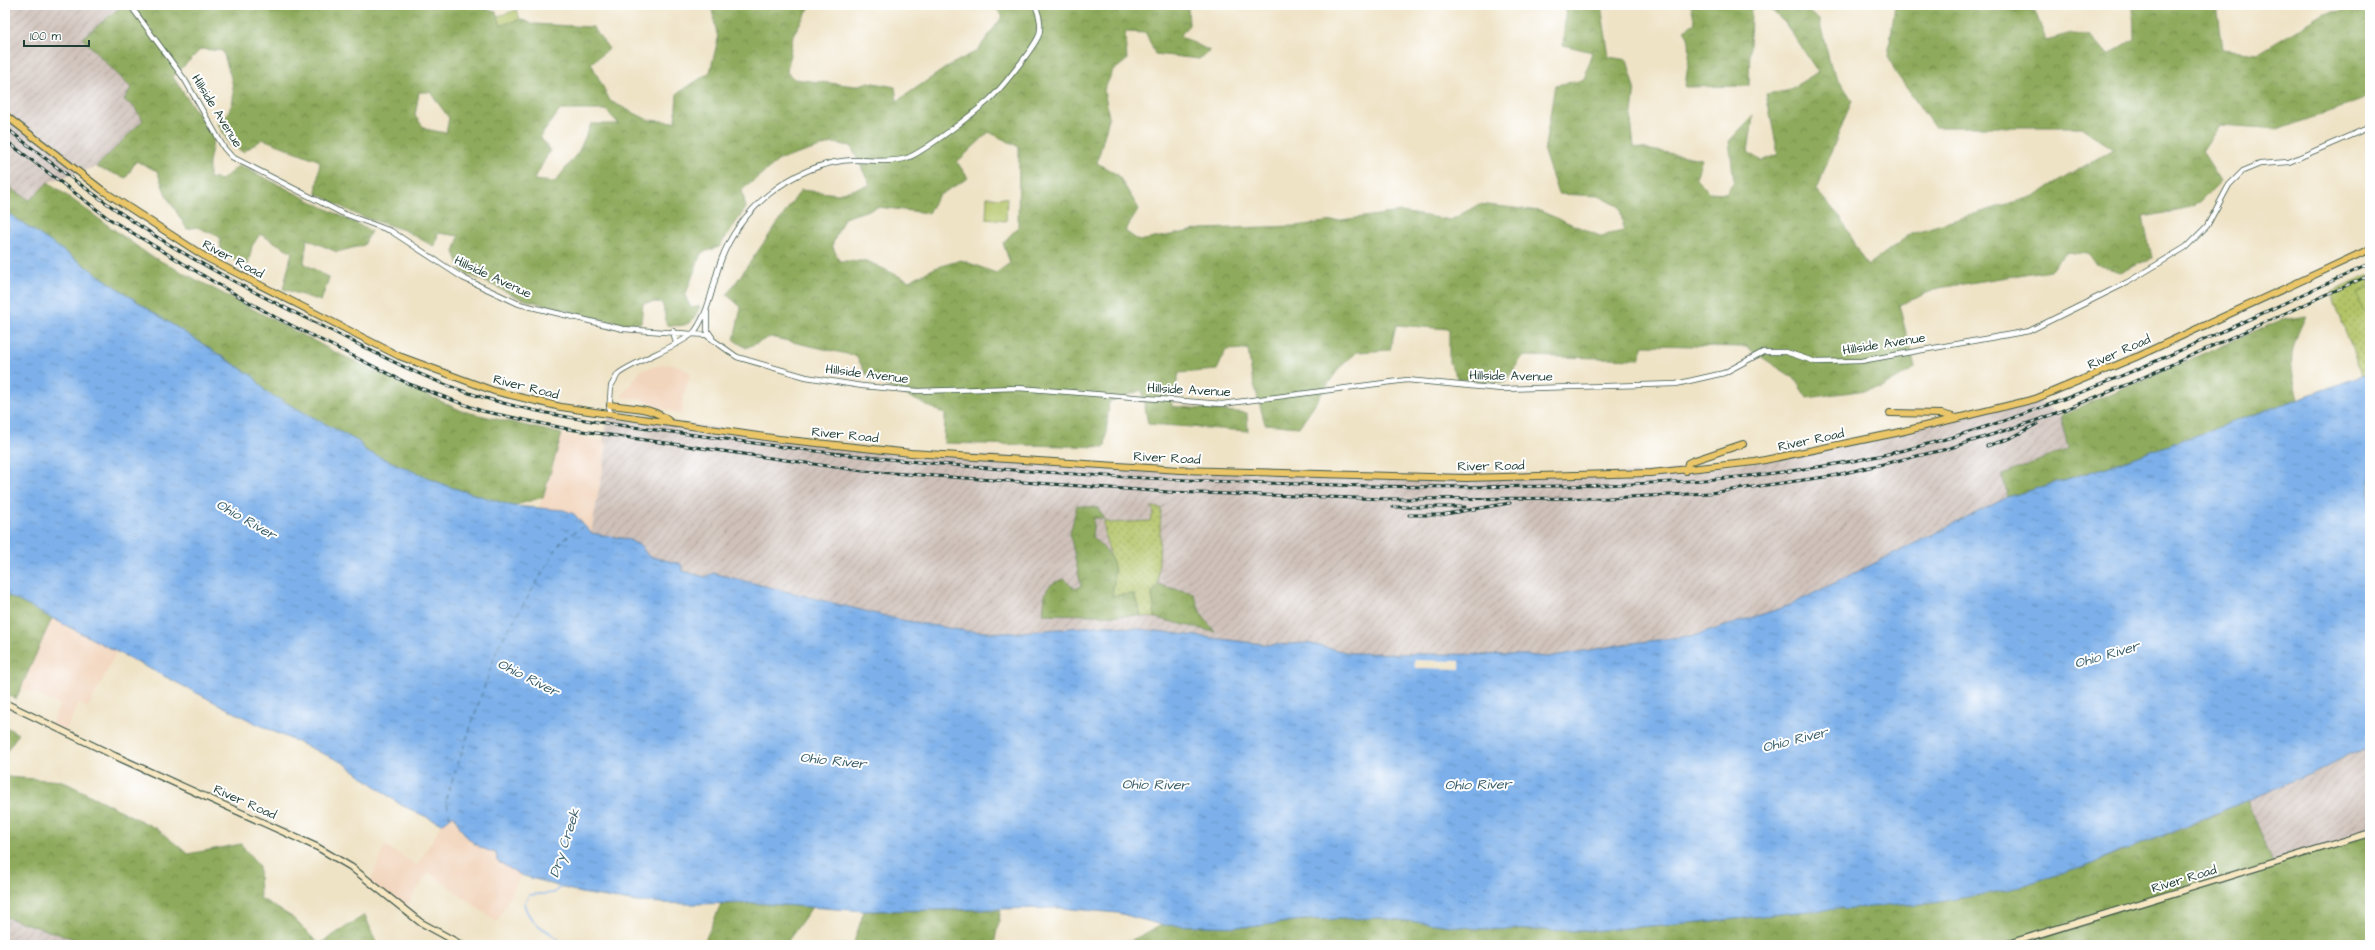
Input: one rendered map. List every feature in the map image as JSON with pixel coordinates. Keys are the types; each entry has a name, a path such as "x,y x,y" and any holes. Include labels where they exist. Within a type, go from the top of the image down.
{"main road":[{"name":"River Road","path":"5,115 102,190 173,238 244,278 376,345 431,369 509,395 561,407 778,439 897,451 1180,470 1466,478 1650,474 1686,471 1770,459 1959,418 2035,399 2087,378 2370,249"},
{"path":"610,405 651,411 661,414 671,423"},
{"path":"1890,413 1942,414 1959,418"},
{"path":"1686,471 1688,464 1692,461 1744,444"},
{"name":"River Road","path":"5,703 115,756 316,847 351,867 420,922 462,945"},
{"name":"River Road","path":"2004,945 2370,833"}],"street":[{"name":"Hillside Avenue","path":"130,5 185,80 224,148 238,161 346,215 395,233 463,278 519,304 623,329 673,331 694,333 712,337 730,353 747,361 806,377 862,386 918,391 1018,388 1210,404 1236,403 1407,380 1501,389 1676,384 1724,373 1760,354 1771,351 1786,352 1816,362 1861,361 2029,331 2128,282 2186,247 2207,226 2229,185 2243,171 2260,164 2289,162 2370,127"},
{"path":"712,337 706,323 708,309 725,251 737,230 760,202 790,180 823,166 854,160 895,160 917,154 989,99 1030,50 1039,35 1040,29 1039,17 1035,5"},
{"path":"609,413 611,386 618,374 694,333 708,309"},
{"path":"673,331 676,343"}],"shaded area":[{"path":"5,5 123,5 82,38 131,88 124,100 134,107 143,120 96,167 48,182 30,200 5,185"},
{"path":"665,364 679,366 688,371 690,375 683,399 683,415 652,405 640,399 621,397 641,370"},
{"path":"2035,399 2061,415 2068,449 2003,475 2008,497 1788,606 1697,635 1625,644 1547,657 1525,655 1350,653 1307,643 1270,645 966,631 901,620 713,573 705,577 683,571 681,564 648,556 641,546 627,539 591,533 607,445 603,441 609,413 847,446 1180,470 1393,477 1651,473 1755,462"},
{"path":"562,434 603,441 607,445 591,533 574,514 539,508"},
{"path":"52,618 117,651 88,708 79,703 65,732 50,725 60,705 21,687"},
{"path":"2370,749 2370,833 2273,863 2247,800 2311,774 2351,753"},
{"path":"454,815 462,833 482,849 496,853 498,861 521,875 497,922 429,872 404,910 370,882 385,846 417,865 442,824"},
{"path":"5,917 93,945 5,945"}],"green space":[{"path":"123,5 486,5 485,9 496,12 501,25 520,19 533,24 593,27 609,49 591,63 610,101 648,120 675,122 677,94 710,72 718,39 711,5 811,5 793,35 787,72 794,79 856,86 869,82 895,87 897,101 950,65 977,51 1003,16 992,5 1150,5 1188,8 1189,25 1180,36 1210,51 1199,59 1155,54 1146,33 1125,32 1127,60 1113,71 1104,90 1109,118 1097,163 1118,175 1139,209 1125,231 1139,241 1202,229 1296,226 1401,212 1451,220 1479,204 1540,211 1600,236 1624,231 1620,207 1599,196 1558,194 1544,152 1555,85 1584,80 1592,52 1563,45 1566,5 1601,5 1609,57 1627,60 1635,88 1631,120 1634,147 1702,159 1696,178 1709,192 1726,193 1734,181 1729,141 1753,116 1748,152 1761,161 1778,154 1766,94 1787,91 1818,72 1785,23 1766,5 1800,5 1819,20 1831,67 1852,100 1816,190 1841,218 1867,266 1912,233 2034,196 2113,149 2081,127 1934,127 1896,73 1888,56 1895,5 1995,5 1995,9 2035,11 2046,40 2068,34 2091,35 2108,55 2134,39 2133,5 2216,5 2222,49 2259,53 2325,13 2370,7 2370,97 2280,129 2220,125 2202,151 2221,181 2201,201 2182,210 2143,217 2152,258 2121,272 2100,266 2087,254 2066,252 2050,270 1939,288 1899,305 1915,368 1881,388 1807,398 1794,378 1746,347 1644,345 1639,359 1523,356 1504,383 1458,379 1449,362 1449,329 1396,325 1390,350 1357,352 1339,368 1299,427 1265,424 1252,377 1248,349 1226,350 1217,370 1179,373 1171,406 1247,413 1248,431 1148,424 1142,390 1109,402 1105,447 944,443 945,414 868,377 856,356 770,337 746,348 734,340 741,307 727,295 801,190 838,194 870,185 851,146 833,143 779,160 742,190 746,208 719,247 701,253 685,296 691,308 700,306 691,321 679,326 667,325 662,302 643,303 641,323 616,323 522,299 462,271 454,252 459,236 438,233 435,247 404,230 357,215 316,193 320,161 263,139 243,152 230,145 217,123 226,115 231,107 233,98 232,81 223,51 201,49 173,77 214,138 209,162 209,178 222,180 239,165 371,231 364,245 337,252 307,239 304,263 329,278 321,301 283,289 292,252 260,234 252,246 248,265 221,255 220,237 197,227 187,229 166,195 157,171 136,161 126,178 96,167 143,120 134,107 124,100 131,88 82,38","holes":["419,92 430,92 449,118 446,133 425,129 415,116","560,110 606,110 619,124 591,124 579,151 555,182 534,180 550,150 540,137","989,132 1019,147 1018,227 1003,243 1010,263 996,273 961,260 935,268 909,281 867,261 839,261 832,245 844,218 878,207 928,213 938,196 968,178 957,162"]},
{"path":"1691,5 1749,5 1751,11 1749,86 1685,87 1689,57 1689,42 1684,30 1695,23"},
{"path":"517,10 520,19 501,25 498,16"},
{"path":"48,182 149,255 337,353 462,411 562,434 543,497 513,506 447,486 366,451 359,442 266,392 254,377 151,311 5,211 5,185 30,200"},
{"path":"987,197 1007,198 1006,221 986,219"},
{"path":"2370,275 2370,373 2362,376 2331,292"},
{"path":"2370,286 2370,314 2363,310 2357,293"},
{"path":"2306,316 2296,339 2292,356 2293,375 2298,399 2107,467 2008,497 2002,475 2068,449 2061,415 2281,320"},
{"path":"1077,505 1098,508 1104,518 1094,518 1092,537 1111,557 1113,563 1114,577 1112,597 1116,595 1134,594 1141,616 1043,614 1046,590 1052,584 1065,579 1075,589 1081,586 1070,534"},
{"path":"1151,507 1161,508 1158,585 1152,594 1155,618 1141,616 1134,594 1111,598 1115,571 1105,537 1104,518 1109,523 1150,521 1154,511"},
{"path":"1158,585 1193,593 1202,615 1215,632 1155,618 1152,594"},
{"path":"5,594 52,618 16,699 5,694"},
{"path":"5,726 18,734 5,754"},
{"path":"5,767 7,777 62,781 157,829 188,854 241,844 259,867 260,898 292,917 319,944 365,915 377,945 93,945 5,917"},
{"path":"2247,800 2273,863 2368,833 2370,945 1122,945 1162,925 1250,927 1302,920 1380,918 1480,929 1590,931 1736,919 1807,911 2091,864 2190,826"},
{"path":"755,903 812,907 785,945 703,945 721,904"},
{"path":"1001,910 994,945 853,945 864,911"}],"water":[{"name":"Ohio River","path":"5,211 151,311 254,377 266,392 359,442 366,451 447,486 513,506 564,510 574,514 591,533 627,539 641,546 648,556 681,564 683,571 705,577 713,573 901,620 966,631 1010,633 1107,625 1270,645 1307,643 1350,653 1525,655 1547,657 1625,644 1697,635 1788,606 2008,497 2107,467 2370,373 2370,749 2351,753 2311,774 2127,850 2121,850 2091,864 2008,890 1933,903 1807,911 1736,919 1589,931 1480,929 1380,918 1302,920 1250,927 1162,925 1118,913 1061,908 864,911 755,903 690,904 637,902 581,893 521,875 497,861 496,853 488,851 470,840 461,829 454,815 442,824 401,805 344,763 255,723 5,594"}],"pier":[{"path":"1414,660 1460,661 1460,669 1415,668"}],"waterway":[{"name":"Dry Creek","path":"561,886 554,893 529,895 524,904 532,919 558,939 562,945"}],"ferry route":[{"path":"450,817 446,799 498,647 562,540 584,526"}],"railway":[{"path":"5,127 99,198 157,237 265,298 382,357 451,387 501,403 602,423 813,451 1037,472 1261,483 1392,487 1477,487 1642,484 1763,474 1843,463 1883,455 1946,439 2009,419 2070,397 2191,346 2370,264"},
{"path":"5,140 108,218 275,317 409,384 482,411 568,429 863,471 1168,492 1387,499 1608,498 1710,493 1832,476 1947,449 2041,419 2126,385 2370,275"},
{"path":"1987,446 2011,438 2037,424"},
{"path":"1409,515 1440,515 1510,503"},
{"path":"1393,507 1465,507"}]}
